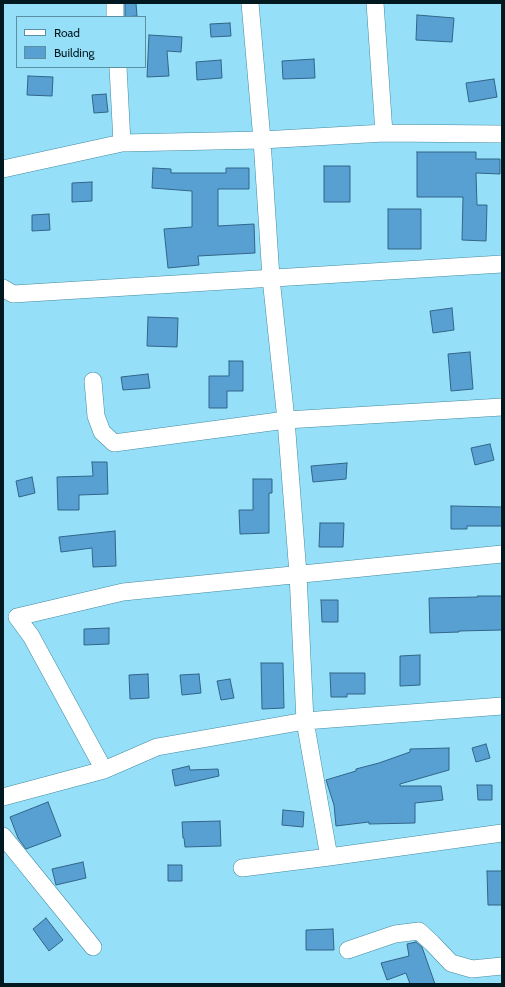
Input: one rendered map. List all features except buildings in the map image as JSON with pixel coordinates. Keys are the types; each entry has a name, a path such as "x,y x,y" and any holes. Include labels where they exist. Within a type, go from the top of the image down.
{"street":[{"path":"114,3 115,16"},
{"path":"250,3 262,140 271,278 286,420 298,574 305,721 329,858"},
{"path":"375,3 384,133"},
{"path":"118,68 122,143"},
{"path":"3,169 122,143 262,140 384,133 502,134"},
{"path":"6,294 502,264"},
{"path":"93,381 96,416 102,432 114,443 286,420 502,407"},
{"path":"104,770 31,636 17,617 123,592 502,554"},
{"path":"3,797 104,770 157,747 305,721 502,706"},
{"path":"242,868 329,858 502,833"},
{"path":"3,836 93,947"},
{"path":"348,950 395,934 419,931 451,963 472,969 502,966"}]}
